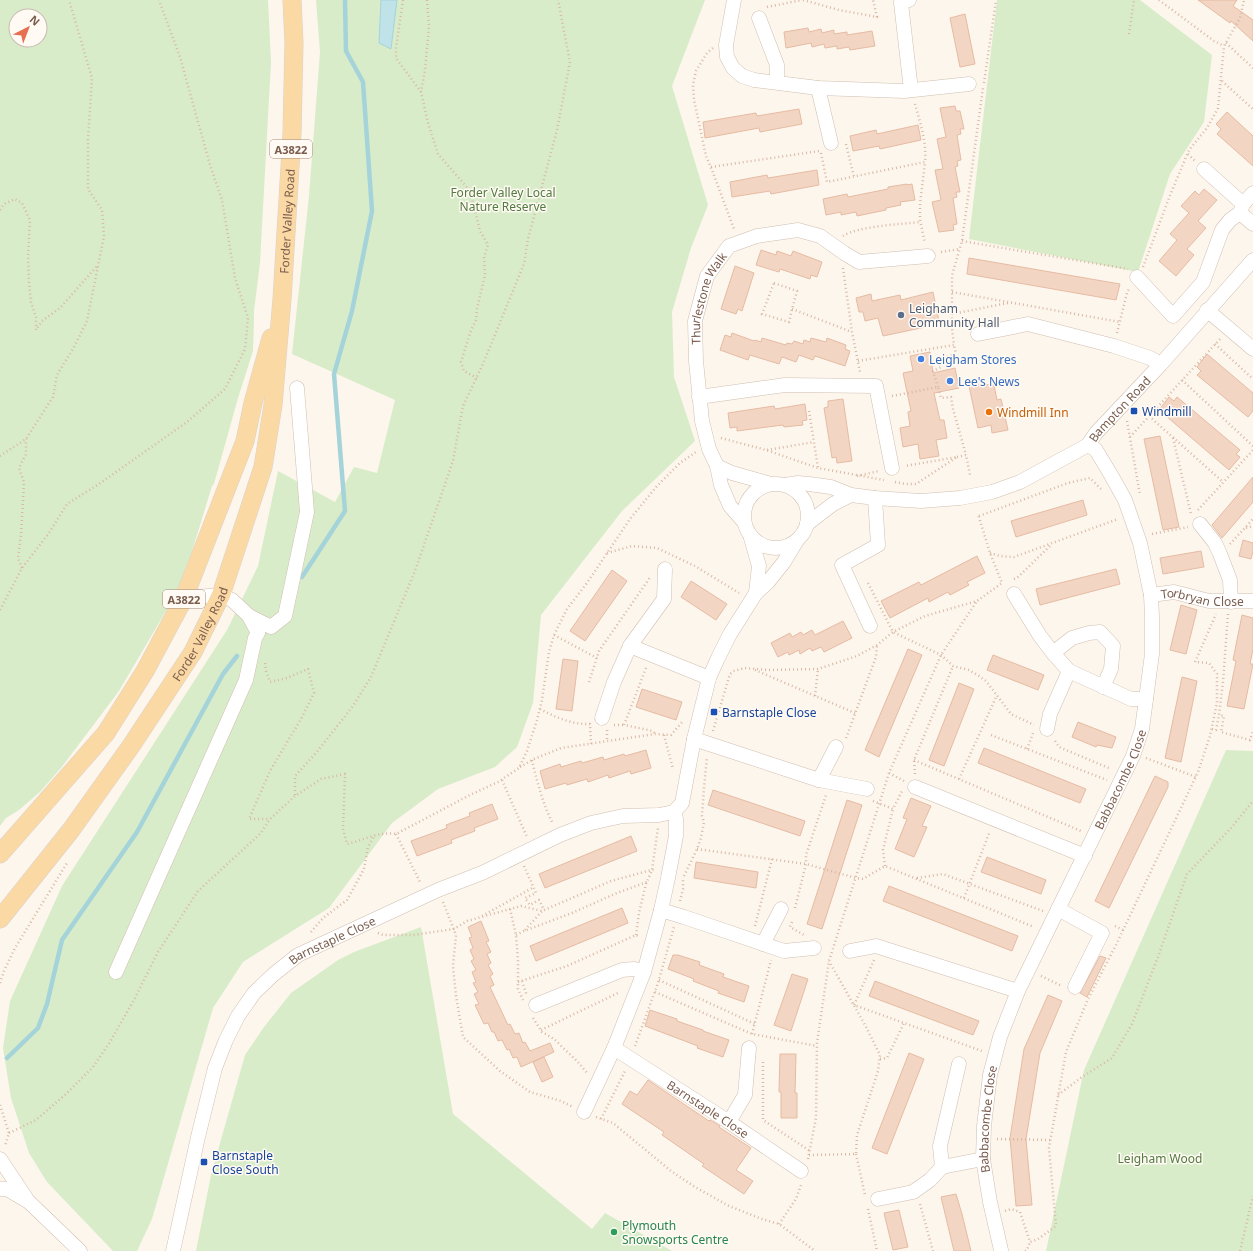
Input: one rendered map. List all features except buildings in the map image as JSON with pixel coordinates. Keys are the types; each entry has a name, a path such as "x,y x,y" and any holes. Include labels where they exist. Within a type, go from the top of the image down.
{"main road":[{"name":"Forder Valley Road","path":"0,919 71,830 131,746 193,652 221,595 263,467 274,405 282,299 292,133 294,43 292,0"},
{"name":"Forder Valley Road","path":"0,854 106,733 145,672 184,598 245,440 253,403 282,299"}],"street":[{"path":"734,0 726,45 727,56 733,68 742,76 754,80 818,88 904,91 969,84"},
{"path":"905,2 906,40 911,90"},
{"path":"759,18 777,65 777,82"},
{"path":"818,88 831,143"},
{"path":"1204,169 1242,208 1253,224"},
{"path":"1139,274 1173,316 1204,282 1222,230 1242,208 1253,193"},
{"name":"Thurlestone Walk","path":"744,522 730,506 721,485 717,466 708,444 702,421 699,396 695,321 707,276 729,246 757,236 798,230 820,236 859,262 928,256"},
{"name":"Bampton Road","path":"744,522 744,509 749,498 759,488 778,485 798,483 809,484 831,487 851,495 921,501 960,498 992,492 1020,482 1088,445 1096,433 1161,364 1207,310 1253,260"},
{"path":"1207,310 1229,329 1251,341"},
{"path":"978,334 1028,324 1114,346 1150,358 1161,364"},
{"path":"699,396 785,385 870,386 892,468"},
{"path":"184,598 221,595 232,600 249,616 270,627 285,616 307,512 297,388"},
{"name":"Babbacombe Close","path":"1001,1250 982,1159 990,1075 1000,1037 1018,991 1134,753 1142,729 1152,654 1151,595 1140,543 1124,500 1114,481 1096,450 1088,445"},
{"path":"584,1112 614,1048 641,978 652,943 661,910 676,836 676,819 674,812 682,803 694,739 709,678 730,634 754,597 784,562 796,542 805,531 807,524 808,510 797,492 778,485 732,473 717,466"},
{"path":"807,524 833,504 851,495"},
{"path":"870,626 842,565 878,545 875,498"},
{"path":"744,522 745,528 751,538 759,566 754,597"},
{"path":"1195,523 1215,543 1220,554 1230,580 1227,602"},
{"path":"751,538 762,546 776,549 790,546 796,542"},
{"path":"602,718 614,682 630,646 664,599 665,564"},
{"name":"Torbryan Close","path":"1151,595 1174,592 1209,601 1253,601"},
{"path":"1014,594 1040,636 1069,670 1131,699 1146,700"},
{"path":"116,972 246,680 255,638 258,633 249,616"},
{"path":"1053,653 1072,638 1089,633 1100,632 1113,646 1111,669 1103,687"},
{"path":"630,646 709,678"},
{"path":"1047,729 1050,714 1069,670"},
{"path":"694,739 824,781 867,789"},
{"path":"824,781 840,744"},
{"path":"915,787 1084,856"},
{"name":"Barnstaple Close","path":"174,1251 214,1068 238,1016 254,993 274,974 298,955 432,893 482,873 559,835 591,823 623,816 659,815 674,812"},
{"path":"661,910 784,951 816,944"},
{"path":"763,944 787,911"},
{"path":"1057,912 1102,932 1071,988"},
{"path":"850,951 876,946 1018,991"},
{"path":"536,1005 622,970 634,969 641,978"},
{"name":"Barnstaple Close","path":"614,1048 804,1170"},
{"path":"729,1122 745,1095 749,1048"},
{"path":"942,1167 940,1146 959,1064"},
{"path":"0,1159 29,1202 80,1251"},
{"path":"878,1199 913,1192 930,1180 942,1167 982,1159"},
{"path":"0,1189 7,1189 29,1202"}],"path":[{"path":"0,456 26,439 53,397 57,375 74,348 87,321 104,236 102,210 88,189 88,140 92,78 69,0"},
{"path":"0,610 22,568 49,533 67,504 170,435 225,389 245,349 248,318 235,278 222,200 210,165 180,57 159,0"},
{"path":"403,0 396,58 421,92"},
{"path":"427,0 429,27 425,70 421,92 428,123 438,154 470,191 480,231 488,246 484,257 485,275 476,320 470,333 461,362 464,371 476,378"},
{"path":"295,796 295,776 316,753 353,706 372,677 415,571 453,461 464,406 499,328 524,264 528,239 557,130 570,62 558,0"},
{"path":"759,18 766,7 802,0 839,10 877,17 873,0"},
{"path":"970,476 951,397 941,398 933,370 941,367 941,359 956,354 952,314 952,275 962,241 996,0"},
{"path":"1130,34 1134,0"},
{"path":"1159,0 1214,42 1225,45 1253,68"},
{"path":"1114,346 1127,293 1139,274 1189,150 1207,128 1218,108 1225,45 1240,18 1244,0"},
{"path":"728,36 707,53 696,71 693,85 694,100 706,156 738,243"},
{"path":"1222,81 1253,110"},
{"path":"911,90 922,130 926,153 920,204 921,222 928,256 935,253 960,249"},
{"path":"831,143 832,147 846,144 854,177"},
{"path":"711,167 820,150 827,182 925,162"},
{"path":"0,210 4,204 15,199 22,203 30,220 28,257 29,282 31,302 36,317 36,330 42,320 60,308 99,264"},
{"path":"870,386 858,361 837,248 841,237 848,232 895,224 921,222"},
{"path":"962,241 1139,274"},
{"path":"774,283 797,291 792,309 789,322 762,314 774,283"},
{"path":"952,292 1120,322"},
{"path":"952,314 1011,303"},
{"path":"792,309 852,332"},
{"path":"1130,438 1229,329"},
{"path":"1214,344 1253,379"},
{"path":"858,361 954,345"},
{"path":"1182,380 1253,446"},
{"path":"908,393 938,387"},
{"path":"1124,403 1140,497"},
{"path":"809,411 818,468"},
{"path":"1149,416 1223,482"},
{"path":"519,768 527,751 540,709 549,652 554,635 567,609 587,583 630,519 657,486 680,463 716,437 766,450 818,468 905,484 916,484 958,457"},
{"path":"1173,438 1191,516 1253,450"},
{"path":"22,568 18,558 24,482 19,468 26,454 26,439"},
{"path":"766,450 814,442"},
{"path":"857,476 892,468 966,456"},
{"path":"979,516 1068,482 1090,478 1104,492"},
{"path":"990,553 1000,556 1014,557 1121,518 1118,513"},
{"path":"1220,554 1253,520"},
{"path":"1137,536 1189,527 1195,523"},
{"path":"1246,528 1253,526"},
{"path":"1010,580 1018,578 1052,543"},
{"path":"607,553 632,546 657,548 754,597"},
{"path":"665,564 668,553"},
{"path":"855,558 893,632 942,655 953,666 969,670 979,676 986,681 1011,714 1031,724 1047,729 1059,747 1121,780"},
{"path":"589,682 599,651 652,575"},
{"path":"1002,583 1006,582"},
{"path":"778,1224 796,1199 810,1151 816,1118 817,1046 829,960 889,773 942,655 977,601"},
{"path":"1212,729 1216,730 1220,715 1227,602"},
{"path":"1030,1242 1038,1239 1056,1226 1049,1148 1066,1052 1088,998 1116,945 1196,777 1210,736 1217,703 1217,674 1209,663 1195,662 1227,602"},
{"path":"554,635 597,658"},
{"path":"840,744 855,713 876,657 877,645"},
{"path":"651,654 624,725 653,732 655,734"},
{"path":"265,659 266,671 270,682 287,678 308,669 314,693 301,719 270,771 249,819 270,818"},
{"path":"915,787 914,760 953,666"},
{"path":"752,669 855,713"},
{"path":"815,696 818,669"},
{"path":"959,779 997,695"},
{"path":"540,709 552,715 581,724 590,724 591,744"},
{"path":"1220,715 1224,716 1221,732 1250,740 1253,731"},
{"path":"0,1105 9,1133 36,1120 66,1094 93,1067 110,1042 134,1000 158,952 198,891 261,833 270,818 295,796 321,778 345,774 345,810 343,829 347,844 364,840 374,835 390,833 396,834 502,780 532,760 561,748 655,734 671,735 682,723 684,716"},
{"path":"991,735 1121,780"},
{"path":"1134,753 1196,777"},
{"path":"532,760 536,779 546,810 559,835"},
{"path":"914,760 1094,836"},
{"path":"889,773 915,787"},
{"path":"502,780 532,848"},
{"path":"787,911 806,864 806,855 824,781"},
{"path":"885,866 883,850 893,809 901,791 915,787"},
{"path":"867,789 868,799 879,805 893,809"},
{"path":"1058,1096 1082,1077 1112,1058 1132,1024 1158,957 1187,874 1232,827 1253,801"},
{"path":"636,935 638,913 652,870 659,815"},
{"path":"964,898 995,819"},
{"path":"396,834 454,929 456,935 453,966 456,996 463,1037 500,1071 530,1092 561,1101 613,1123 671,1171 695,1187 729,1206 778,1224 815,1251"},
{"path":"303,953 306,939 323,918 347,900 364,869 368,847 374,835"},
{"path":"698,849 806,864 863,879 885,866"},
{"path":"518,855 536,893 525,898 530,905 539,900 543,911"},
{"path":"752,1034 755,1024 772,859"},
{"path":"524,931 543,911 612,881 671,864"},
{"path":"885,866 1047,932"},
{"path":"916,878 943,874 969,884 1057,912"},
{"path":"516,935 647,882"},
{"path":"477,918 534,887"},
{"path":"362,925 383,935 413,936 454,929 467,921 521,906 543,911"},
{"path":"792,920 790,928 816,944 833,949"},
{"path":"636,935 652,943"},
{"path":"518,982 567,966 636,935"},
{"path":"854,1005 880,947"},
{"path":"0,982 15,948"},
{"path":"809,1155 856,1154 857,1135 878,1071 880,1059 880,1055 829,960"},
{"path":"1029,969 1071,988"},
{"path":"541,1030 641,978"},
{"path":"659,980 755,1024"},
{"path":"655,992 752,1034 817,1046"},
{"path":"854,1005 995,1056"},
{"path":"880,1059 887,1058 904,1023"},
{"path":"764,1036 764,1044"},
{"path":"763,1059 763,1120 810,1151"},
{"path":"983,1139 1050,1140"},
{"path":"916,1190 933,1251"},
{"path":"1240,1251 1253,1196"},
{"path":"993,1214 1011,1209 1020,1212 1030,1242 1026,1251"}],"green space":[{"path":"0,0 268,0 271,62 260,263 254,311 253,351 214,484 212,486 193,548 176,594 119,691 61,768 40,792 19,810 6,818 0,826"},
{"name":"Forder Valley Local Nature Reserve","path":"316,0 705,0 672,86 708,205 691,248 672,312 674,377 695,441 622,511 541,615 533,703 517,747 495,767 438,789 392,823 329,908 243,962 213,1008 152,1219 137,1251 113,1251 47,1182 29,1153 11,1098 3,1048 10,1001 62,886 227,630 258,566 278,471 335,502 354,467 377,473 395,400 292,354 309,196 320,52"},
{"path":"997,0 1140,0 1212,55 1204,122 1170,174 1138,272 969,239"},
{"name":"Leigham Wood","path":"1226,750 1253,751 1253,1251 1046,1251 1084,1070"},
{"path":"421,927 453,1114 592,1229 605,1213 672,1251 196,1251 211,1175 245,1055 264,1027 291,993 338,960 354,952"}],"water":[{"path":"381,0 397,0 391,49 379,43"}],"waterway":[{"path":"302,577 345,511 334,374 352,311 372,211 363,82 346,51 345,0"},
{"path":"7,1058 38,1028 47,1004 62,940 137,832 223,674 237,656"}],"place":[{"name":"Leigham Community Hall","path":"901,315"},
{"name":"Leigham Stores","path":"921,359"},
{"name":"Lee's News","path":"950,381"},
{"name":"Windmill","path":"1134,411"},
{"name":"Windmill Inn","path":"989,412"},
{"name":"Barnstaple Close","path":"714,712"},
{"name":"Barnstaple Close South","path":"204,1162"},
{"name":"Plymouth Snowsports Centre","path":"614,1232"}]}
